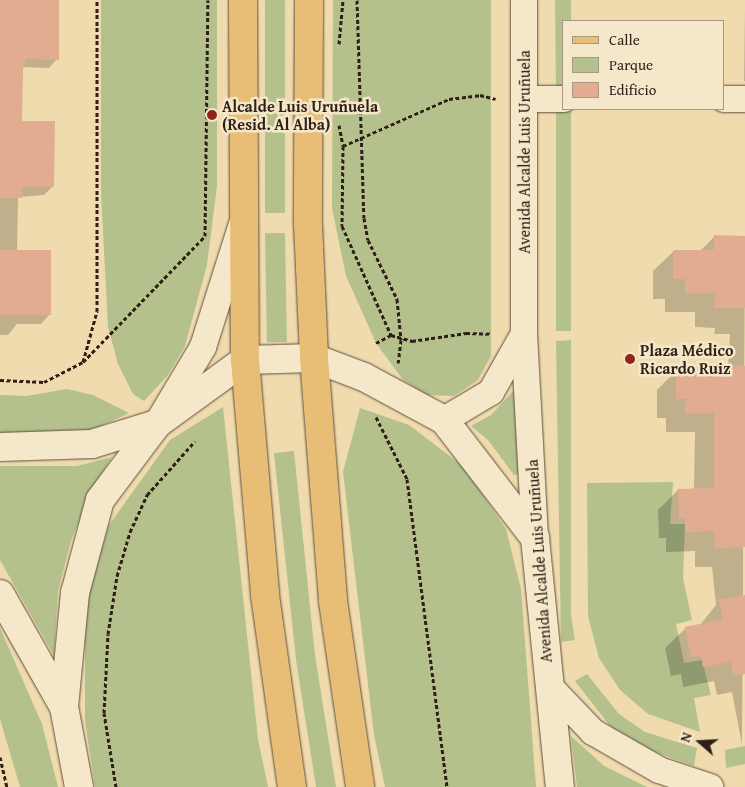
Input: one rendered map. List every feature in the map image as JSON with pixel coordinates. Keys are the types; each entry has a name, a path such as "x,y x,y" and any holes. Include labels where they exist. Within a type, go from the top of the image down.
{"main road":[{"path":"243,0 242,223 245,360 265,595 292,787"},
{"path":"309,0 308,224 314,358 333,601 360,787"}],"street":[{"name":"Avenida Alcalde Luis Uruñuela","path":"524,0 524,334 535,538 560,787"},
{"path":"524,99 562,99"},
{"path":"725,99 745,99"},
{"path":"79,787 64,707 75,593 100,500 156,424 203,347 242,223"},
{"name":"Avenida Alcalde Luis Uruñuela","path":"444,420 491,392 524,334"},
{"path":"0,447 92,444 156,424 245,360 314,358 364,377 444,420 535,538"},
{"path":"0,594 64,707"},
{"path":"549,686 593,732 659,770 710,787"}],"path":[{"path":"83,362 97,310 97,0"},
{"path":"0,380 44,382 83,362 204,236 208,0"},
{"path":"338,50 343,0"},
{"path":"357,0 364,218 368,240 397,299 401,340 395,370"},
{"path":"343,146 449,99 480,95 524,99"},
{"path":"336,114 343,146 342,226 391,334 401,340 491,334"},
{"path":"376,343 391,334"},
{"path":"378,409 376,416 406,479 447,787"},
{"path":"116,787 104,713 108,634 117,576 130,532 148,495 195,441"},
{"path":"0,757 7,787"}],"green space":[{"path":"101,0 217,0 217,186 207,265 185,346 168,375 144,401 133,394 118,364 108,327 101,193"},
{"path":"265,0 285,0 285,213 265,213"},
{"path":"333,0 491,0 491,356 478,380 454,396 427,395 403,380 376,343 346,276 332,208"},
{"path":"555,0 571,0 571,20 562,20 562,91 556,91"},
{"path":"556,109 562,109 571,110 571,331 556,331"},
{"path":"265,233 285,233 287,342 267,342"},
{"path":"571,340 571,616 575,640 561,642 556,341"},
{"path":"516,388 520,474 514,475 488,440 471,426 491,415"},
{"path":"67,389 93,395 129,413 92,430 0,433 0,395 26,396"},
{"path":"223,407 258,739 268,787 95,787 85,721 85,599 109,525 170,440"},
{"path":"360,408 409,425 464,467 506,529 521,589 536,787 385,787 374,735 343,472"},
{"path":"294,451 315,655 336,787 316,787 296,660 274,453"},
{"path":"112,457 91,490 71,541 58,591 54,656 0,560 0,466 77,466"},
{"path":"673,482 670,524 685,524 683,578 692,620 676,624 684,663 702,660 711,695 694,698 700,732 648,714 620,690 599,658 588,616 587,483"},
{"path":"0,628 42,724 58,787 20,787 0,719"},
{"path":"587,674 619,714 645,732 697,748 694,766 638,746 610,726 575,681"},
{"path":"571,736 604,766 647,787 577,787"},
{"path":"745,746 745,764 726,768 725,750"}],"building":[{"path":"0,0 59,0 59,60 26,59 23,70 22,121 55,121 54,187 22,187 22,198 0,198"},
{"path":"714,235 745,236 745,308 714,308 715,293 685,293 685,279 673,279 673,250 714,250"},
{"path":"0,250 51,250 51,315 0,315"},
{"path":"714,365 745,366 745,547 715,548 714,531 685,532 685,518 679,519 678,489 714,488 714,413 685,413 686,399 676,399 676,368"},
{"path":"745,595 745,674 733,675 731,662 703,667 701,655 691,657 685,627 723,619 719,600"}],"place":[{"name":"Alcalde Luis Uruñuela (Resid. Al Alba)","path":"212,115"},
{"name":"Plaza Médico Ricardo Ruiz","path":"630,359"}]}
